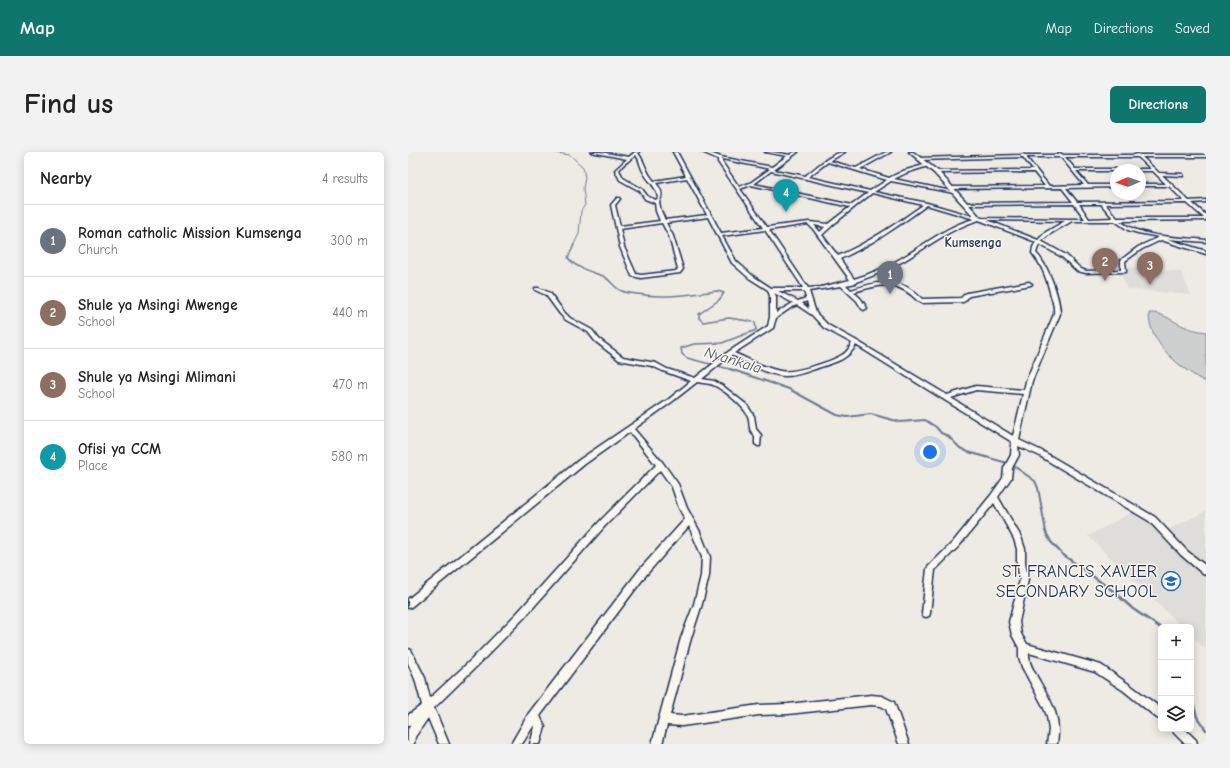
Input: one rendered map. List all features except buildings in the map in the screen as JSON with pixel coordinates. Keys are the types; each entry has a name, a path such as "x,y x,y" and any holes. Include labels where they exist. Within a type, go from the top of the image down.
{"street":[{"path":"593,152 630,158"},
{"path":"637,152 645,172 654,182 660,195 660,198 656,202 646,198 641,190 621,179 617,170 637,152"},
{"path":"675,152 734,262 751,277 770,290 798,303 816,316 826,326 855,342 1015,441 1040,453 1152,519 1184,554 1206,571"},
{"path":"704,152 720,158 926,204 979,219 1039,242 1064,256 1079,270 1101,272 1124,271 1122,261 1140,248 1161,238 1206,241"},
{"path":"768,152 791,156"},
{"path":"739,188 751,184 796,152"},
{"path":"805,178 827,161 843,152"},
{"path":"856,170 889,152"},
{"path":"912,152 936,172 967,204 979,219"},
{"path":"939,152 941,157"},
{"path":"976,152 979,157"},
{"path":"1021,152 1047,186"},
{"path":"1058,152 1087,186"},
{"path":"1134,152 1168,185 1206,218"},
{"path":"1173,152 1178,156"},
{"path":"919,159 941,157 1024,156 1206,156"},
{"path":"720,158 720,162 806,289 808,299 816,316"},
{"path":"827,161 888,179 942,191 1047,186 1110,186"},
{"path":"820,235 869,192 888,179 927,165"},
{"path":"1074,170 1110,170"},
{"path":"1146,170 1153,170"},
{"path":"936,172 1035,171"},
{"path":"1157,174 1182,175"},
{"path":"654,182 689,177"},
{"path":"751,184 852,206"},
{"path":"1146,185 1168,185"},
{"path":"1063,186 1088,220"},
{"path":"618,199 613,205 622,247 634,275 640,277 678,272 681,269 671,238 657,209 656,202"},
{"path":"967,204 1206,201"},
{"path":"1102,203 1122,225 1206,253"},
{"path":"837,258 853,252 886,233 926,204"},
{"path":"618,228 709,216"},
{"path":"770,290 782,291 806,289 854,282 901,261 954,227 968,221 979,219 1088,220 1206,218"},
{"path":"926,613 931,569 956,544 994,497 1007,478 1008,468 1012,464 1015,455 1015,441 1029,381 1057,314 1058,303 1052,291 1047,272 1039,258 1034,253 1034,248 1049,231 1070,220"},
{"path":"719,235 809,223 829,226"},
{"path":"809,223 820,235 854,282"},
{"path":"831,251 853,252"},
{"path":"850,292 878,283 888,283 896,284 911,291 921,301 963,300 967,295 1028,284"},
{"path":"842,284 859,300 864,308"},
{"path":"537,289 548,294 562,313 590,331 597,340 621,359 654,364 665,370 696,380 712,382 745,406 750,416 753,430 758,435 758,444"},
{"path":"408,604 582,462 644,419 730,353 771,327 774,296 770,290"},
{"path":"773,317 808,299"},
{"path":"730,353 755,363 767,370 784,374 794,373 841,359 853,348 855,342"},
{"path":"944,398 976,388 1026,392"},
{"path":"630,428 675,486 683,508 690,520 706,557 705,576 698,604 686,638 656,744"},
{"path":"408,721 428,707 521,615 602,524 660,465"},
{"path":"994,497 1018,539 1021,549 1021,562 1024,580 1014,622 1017,635 1024,647 1023,652 1026,664 1050,710 1054,736 1052,744"},
{"path":"516,744 533,717 643,572 690,520"},
{"path":"1024,647 1098,668 1158,712"},
{"path":"408,653 420,678 428,707 444,744"},
{"path":"663,719 682,720 759,710 788,709 871,700 882,701 890,706 904,744"},
{"path":"409,744 410,735 428,707"},
{"path":"533,717 537,720 540,727 535,744"},
{"path":"1181,732 1192,744"}],"shaded area":[{"path":"1117,266 1181,272 1191,295 1127,289"},
{"path":"1149,313 1162,315 1187,328 1206,332 1206,382 1177,363 1160,345 1150,324"},
{"name":"ST. FRANCIS XAVIER SECONDARY SCHOOL","path":"1134,511 1165,531 1206,511 1206,650 1194,638 1194,624 1179,624 1088,536"}],"waterway":[{"name":"Nyankala","path":"550,152 570,155 583,167 585,178 583,188 585,205 581,211 579,234 573,246"},
{"name":"Nyankala","path":"574,245 568,258 575,265 603,276 619,290 627,293 657,296 677,296 717,291 724,293 719,300 699,314 699,318 703,322 729,318 755,322 756,330 722,343 694,344 681,348 682,354 687,358 733,370"},
{"name":"Nyankala","path":"733,370 789,389 837,415 847,417 871,414 900,422 925,420 936,427 941,433 948,436 960,448 968,452 1011,464 1035,481 1038,488 1046,532"},
{"name":"Nyankala","path":"1045,531 1051,542 1062,554 1113,591 1133,609 1158,626"},
{"name":"Nyankala","path":"1194,706 1197,717 1206,730"}],"place":[{"name":"Ofisi ya CCM","path":"786,212"},
{"name":"Shule ya Msingi Mwenge","path":"1105,281"},
{"name":"Shule ya Msingi Mlimani","path":"1150,285"},
{"name":"Roman catholic Mission Kumsenga","path":"890,294"},
{"name":"ST. FRANCIS XAVIER SECONDARY SCHOOL","path":"1171,581"}],"district":[{"name":"Kumsenga","path":"973,242"}]}
